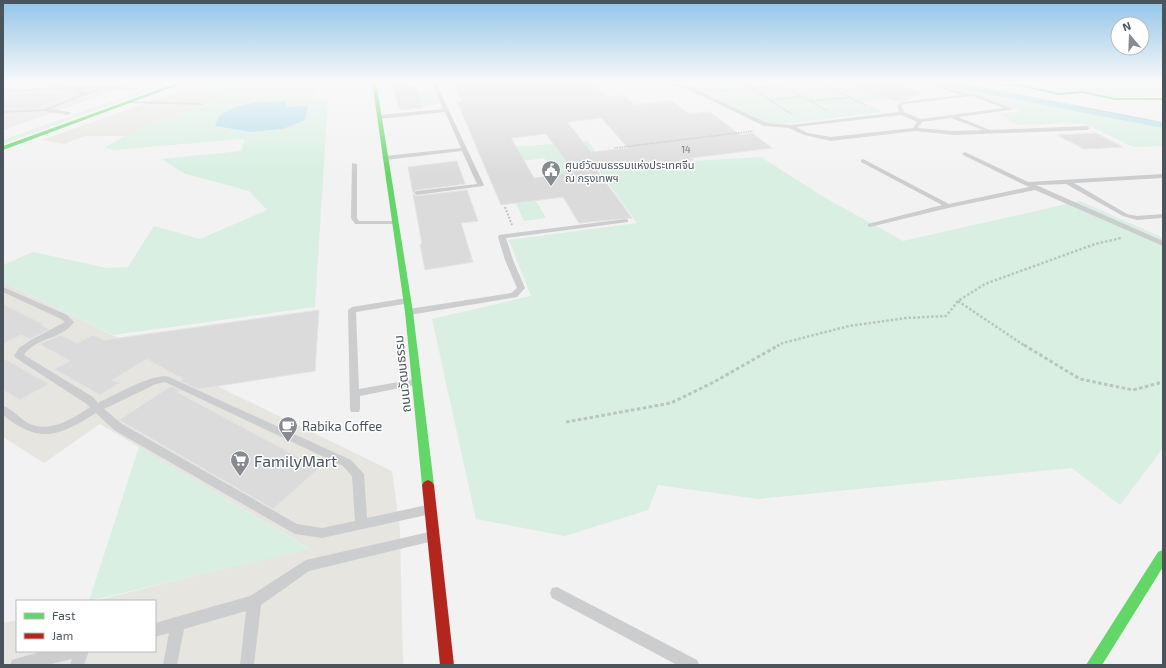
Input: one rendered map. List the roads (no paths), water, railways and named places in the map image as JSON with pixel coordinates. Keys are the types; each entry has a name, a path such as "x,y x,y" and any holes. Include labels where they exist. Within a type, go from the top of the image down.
{"street":[{"path":"50,119 70,112"},
{"path":"3,148 101,112"},
{"name":"ถนนวัฒนธรรม","path":"380,115 385,158 409,312 415,382 447,665"},
{"path":"1093,665 1163,556"}],"lane":[{"path":"380,115 406,112"},
{"path":"417,193 481,185 447,112"},
{"path":"738,112 766,125 776,127 902,113 920,121 987,112"},
{"path":"951,117 990,132"},
{"path":"915,129 920,121"},
{"path":"790,126 806,134 831,139 915,129 954,133 1087,128"},
{"path":"385,158 464,149"},
{"path":"965,154 1027,184 1163,244"},
{"path":"862,161 948,206"},
{"path":"354,164 354,218 357,223 395,223"},
{"path":"1027,184 1163,176"},
{"path":"1066,182 1124,215 1136,218 1163,216"},
{"path":"870,225 948,206 1036,188"},
{"path":"409,312 514,295 521,288 509,260 502,237 626,221"},
{"path":"3,289 64,317 70,322 67,326 31,344 22,350 19,356 89,400 118,427 295,529 322,533 429,510"},
{"path":"355,409 352,310 407,301"},
{"path":"3,410 29,428 46,431 68,425 97,408 154,381 166,379 347,463 358,474 361,525"},
{"path":"355,393 415,382"},
{"path":"156,630 254,602 306,566 432,536"},
{"path":"557,593 692,665"},
{"path":"247,665 254,602"},
{"path":"170,665 178,624"},
{"path":"17,665 69,652"},
{"path":"78,665 82,652"}],"water":[{"path":"226,112 307,112 305,120 283,129 251,132 215,126 220,116"}],"waterway":[{"path":"1097,112 1163,125"}],"place":[{"name":"ศูนย์วัฒนธรรมแห่งประเทศจีน ณ กรุงเทพฯ","path":"551,187"},
{"name":"Rabika Coffee","path":"288,443"},
{"name":"FamilyMart","path":"240,477"}]}
